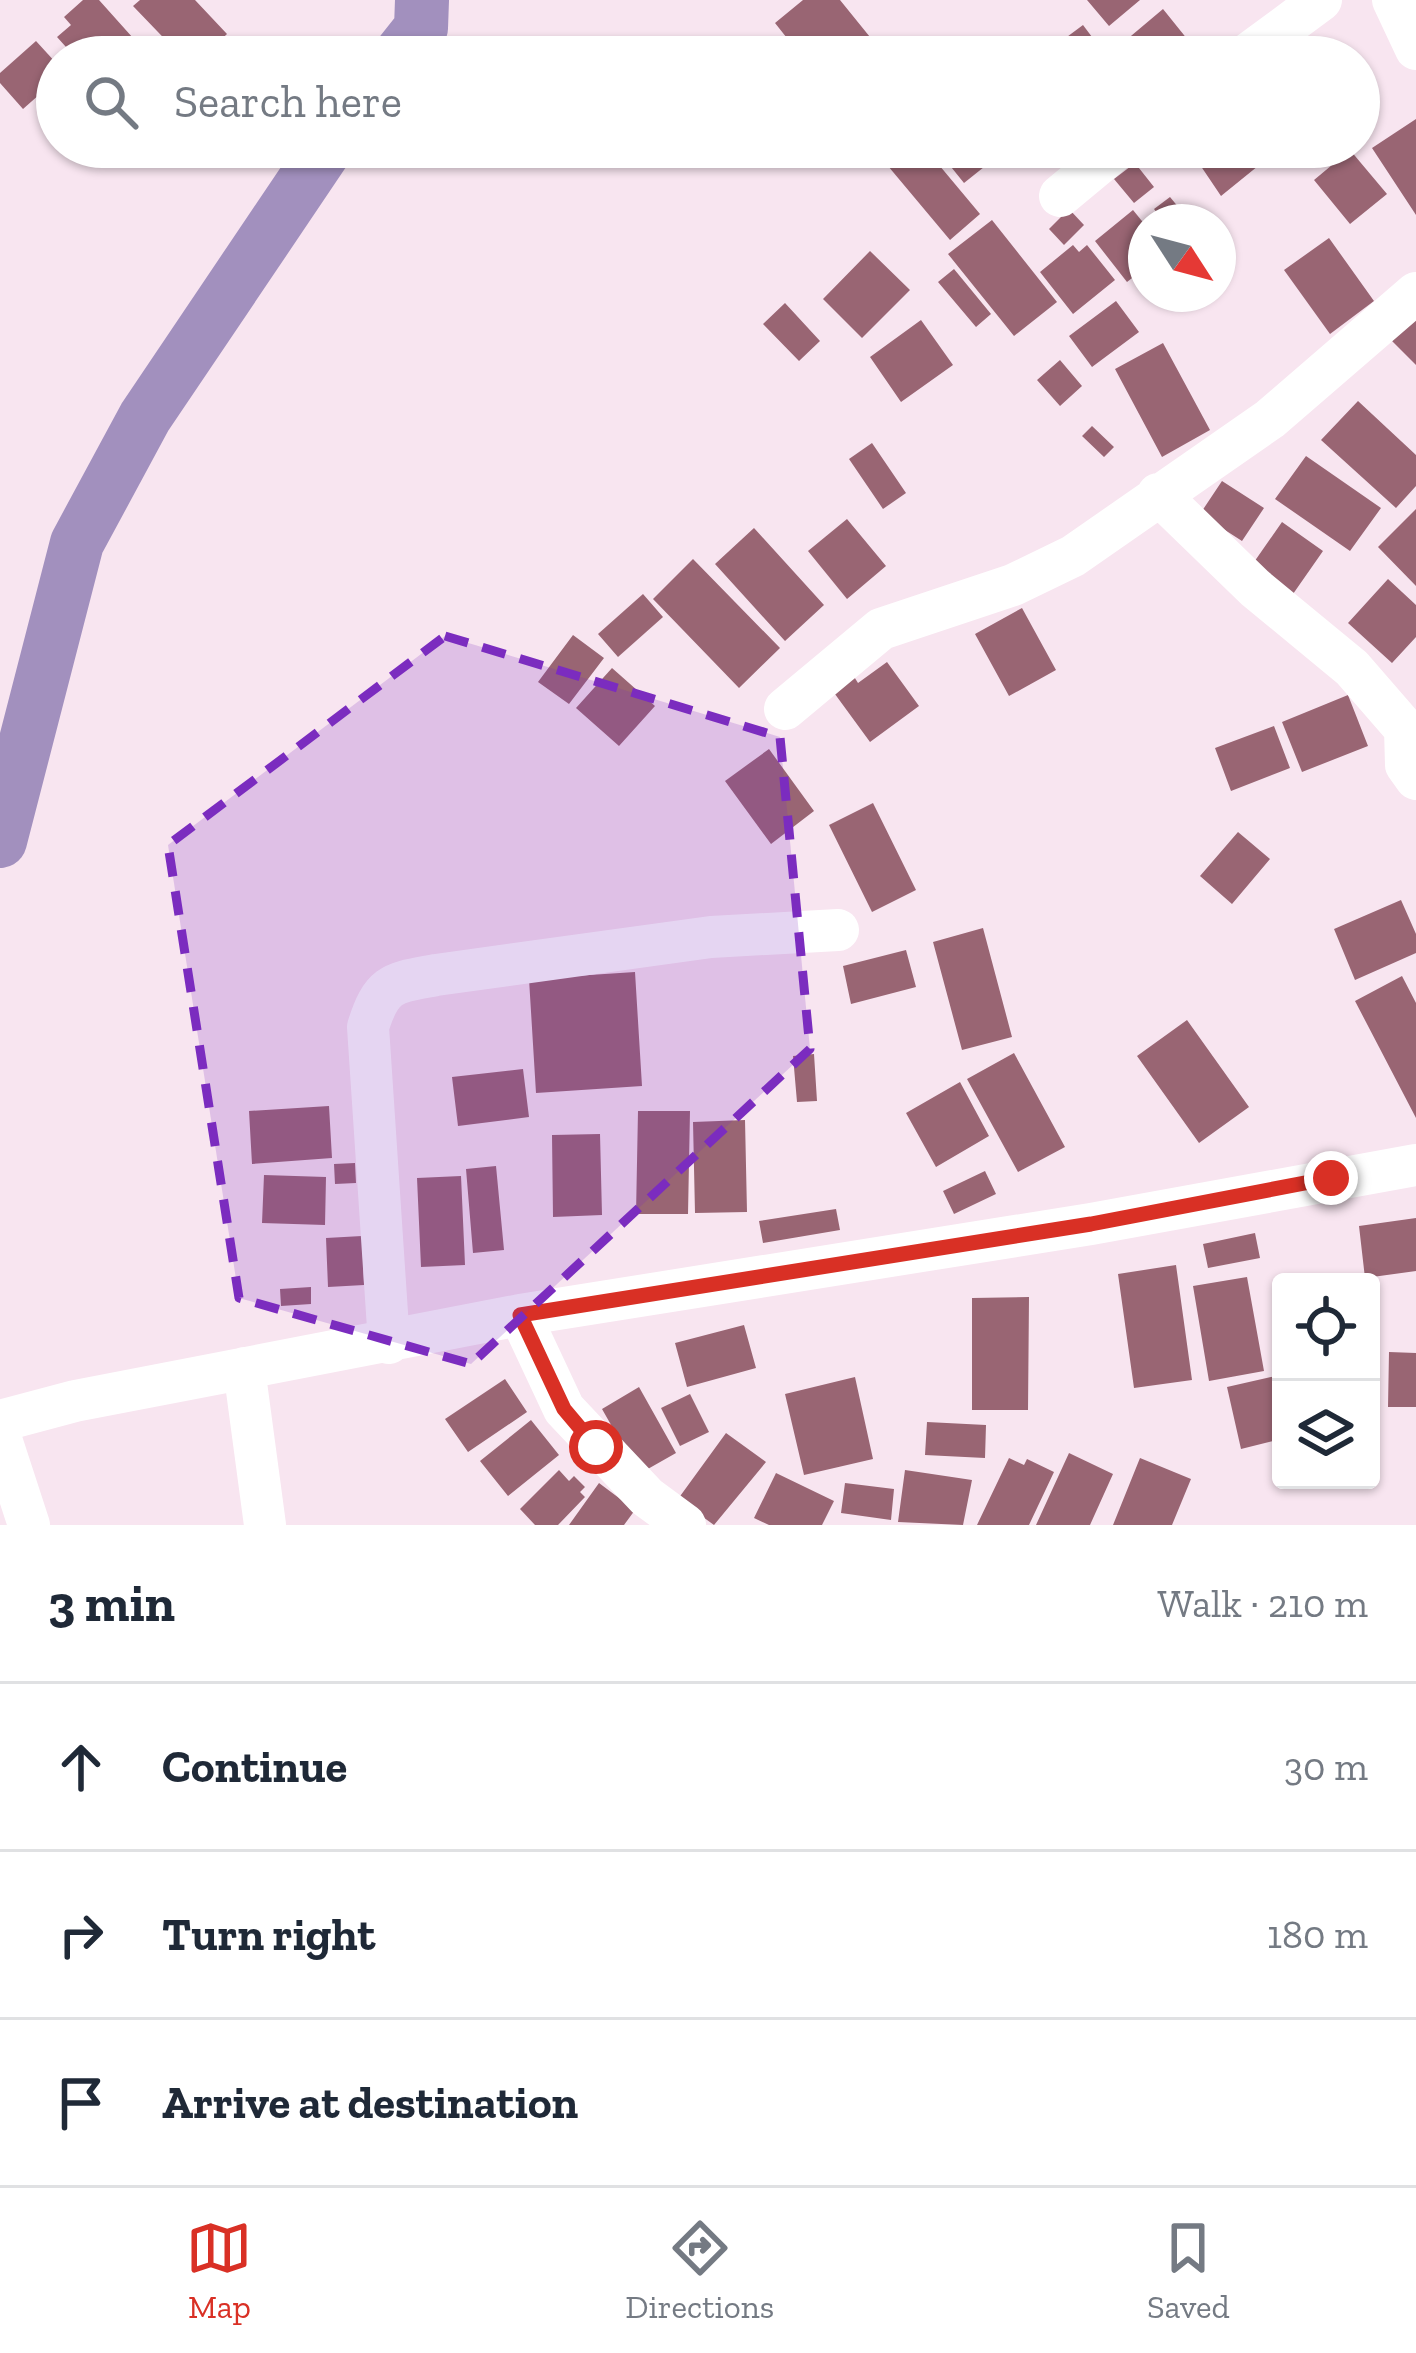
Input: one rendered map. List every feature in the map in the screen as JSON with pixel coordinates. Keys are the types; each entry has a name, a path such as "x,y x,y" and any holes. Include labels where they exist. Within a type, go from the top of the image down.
{"street":[{"path":"1272,36 1321,0"},
{"path":"1393,0 1416,49"},
{"path":"1060,196 1094,168"},
{"path":"785,709 881,629 1013,585 1072,556 1270,419 1416,293"},
{"path":"1158,494 1255,588 1410,722 1406,765 1416,779"},
{"path":"389,1343 368,1027 377,998 393,983 711,937 838,930"},
{"path":"0,1421 520,1315 1091,1224 1416,1165"},
{"path":"520,1315 564,1409 647,1497 685,1525"},
{"path":"244,1368 266,1525"},
{"path":"0,1436 29,1525"}],"highlighted area":[{"path":"445,636 780,737 810,1049 471,1364 239,1298 168,845"}],"building":[{"path":"83,0 99,0 131,36 58,36 71,25 64,17"},
{"path":"140,0 195,0 227,34 162,36 133,6"},
{"path":"803,0 840,0 869,36 785,36 775,23"},
{"path":"1087,0 1140,0 1109,26"},
{"path":"1163,9 1185,36 1131,36"},
{"path":"1083,25 1091,36 1068,36"},
{"path":"36,41 36,98 23,109 0,83 0,73"},
{"path":"1416,119 1416,215 1380,160 1380,143"},
{"path":"890,168 942,168 980,214 950,240"},
{"path":"952,168 983,168 964,183"},
{"path":"1128,168 1139,168 1154,187 1134,203 1114,179"},
{"path":"1202,168 1256,168 1221,196"},
{"path":"1328,168 1365,168 1387,194 1350,224 1314,180"},
{"path":"1069,209 1084,225 1064,245 1049,229"},
{"path":"1128,214 1128,281 1127,282 1095,241"},
{"path":"992,220 1057,302 1014,336 948,254"},
{"path":"1329,238 1374,301 1330,334 1284,270"},
{"path":"1073,245 1079,252 1087,245 1115,280 1073,314 1040,272"},
{"path":"870,251 910,290 862,338 823,299"},
{"path":"954,269 991,314 976,327 938,282"},
{"path":"1116,301 1139,332 1092,367 1069,336"},
{"path":"785,303 820,341 799,361 763,324"},
{"path":"1416,315 1416,365 1391,340"},
{"path":"921,320 953,365 901,402 870,357"},
{"path":"1163,343 1210,430 1162,457 1115,369"},
{"path":"1060,360 1082,386 1060,406 1037,380"},
{"path":"1358,401 1416,455 1416,486 1396,508 1321,440"},
{"path":"1092,426 1114,447 1104,457 1082,436"},
{"path":"872,443 906,493 883,509 849,459"},
{"path":"1306,456 1381,508 1350,551 1275,499"},
{"path":"1222,481 1264,508 1242,541 1200,514"},
{"path":"1416,509 1416,586 1378,547"},
{"path":"847,519 886,566 847,599 808,551"},
{"path":"1282,522 1323,551 1293,594 1252,565"},
{"path":"754,528 824,605 785,641 715,564"},
{"path":"693,559 780,648 739,688 653,599"},
{"path":"1388,579 1416,605 1416,637 1392,663 1348,623"},
{"path":"643,594 663,617 618,657 598,634"},
{"path":"1022,608 1056,670 1009,696 975,634"},
{"path":"573,635 604,658 569,704 538,682"},
{"path":"887,662 919,706 870,742 832,690 853,675 858,683"},
{"path":"612,668 655,706 619,746 576,708"},
{"path":"1348,695 1368,746 1302,772 1282,722"},
{"path":"1274,726 1290,768 1231,791 1215,748"},
{"path":"769,749 814,811 771,844 725,781"},
{"path":"873,803 916,890 872,912 829,825"},
{"path":"1238,832 1270,859 1232,904 1200,876"},
{"path":"1401,900 1416,934 1416,953 1355,980 1334,929"},
{"path":"983,928 1012,1037 962,1050 933,942"},
{"path":"906,950 916,987 851,1004 843,966"},
{"path":"635,972 642,1086 536,1093 529,979"},
{"path":"1402,976 1416,1003 1416,1118 1355,1001"},
{"path":"1187,1020 1249,1107 1199,1143 1137,1056"},
{"path":"1014,1053 1065,1147 1018,1172 967,1079"},
{"path":"814,1054 817,1101 797,1102 793,1056"},
{"path":"523,1069 529,1117 458,1126 452,1077"},
{"path":"960,1082 989,1136 936,1167 906,1113"},
{"path":"329,1106 332,1158 252,1164 249,1111"},
{"path":"638,1111 690,1111 688,1214 636,1214"},
{"path":"745,1120 747,1212 695,1213 693,1122"},
{"path":"600,1134 602,1215 553,1217 552,1135"},
{"path":"355,1163 356,1183 335,1184 334,1164"},
{"path":"496,1166 504,1250 473,1253 466,1169"},
{"path":"985,1171 996,1194 954,1214 943,1191"},
{"path":"264,1175 326,1177 325,1225 262,1223"},
{"path":"461,1176 465,1265 421,1267 417,1178"},
{"path":"836,1209 840,1230 763,1243 759,1221"},
{"path":"1416,1218 1416,1271 1364,1273 1359,1226"},
{"path":"1255,1233 1260,1258 1208,1268 1203,1244"},
{"path":"362,1236 364,1285 328,1287 326,1238"},
{"path":"1176,1265 1192,1380 1134,1388 1118,1274"},
{"path":"1247,1277 1264,1371 1209,1381 1193,1286"},
{"path":"311,1287 311,1304 281,1306 280,1289"},
{"path":"1029,1297 1028,1410 972,1410 972,1298"},
{"path":"744,1325 756,1368 687,1387 675,1343"},
{"path":"1389,1352 1416,1353 1416,1407 1388,1407"},
{"path":"855,1377 873,1459 804,1475 785,1394"},
{"path":"1272,1377 1272,1441 1241,1449 1227,1387"},
{"path":"505,1379 527,1412 468,1452 445,1419"},
{"path":"639,1387 676,1453 639,1474 602,1409"},
{"path":"690,1394 709,1432 680,1446 661,1408"},
{"path":"531,1420 559,1455 508,1496 480,1461"},
{"path":"927,1422 986,1425 985,1458 925,1455"},
{"path":"726,1433 766,1462 714,1525 678,1499"},
{"path":"1069,1453 1113,1474 1090,1525 1036,1525"},
{"path":"1009,1458 1024,1465 1027,1459 1054,1472 1029,1525 977,1525"},
{"path":"1140,1458 1191,1479 1172,1525 1113,1525"},
{"path":"559,1470 569,1481 574,1476 585,1487 580,1492 585,1497 558,1525 535,1525 520,1509"},
{"path":"905,1470 972,1480 963,1525 898,1522"},
{"path":"776,1473 834,1501 822,1525 769,1525 754,1518"},
{"path":"599,1483 635,1510 624,1525 569,1525"},
{"path":"845,1483 894,1489 891,1520 841,1513"}],"waterway":[{"path":"415,36 421,28 422,0"},
{"path":"0,841 77,543 145,417 313,168"}],"route":[{"path":"596,1447 564,1409 520,1315 750,1274 1091,1224 1331,1178"}]}
